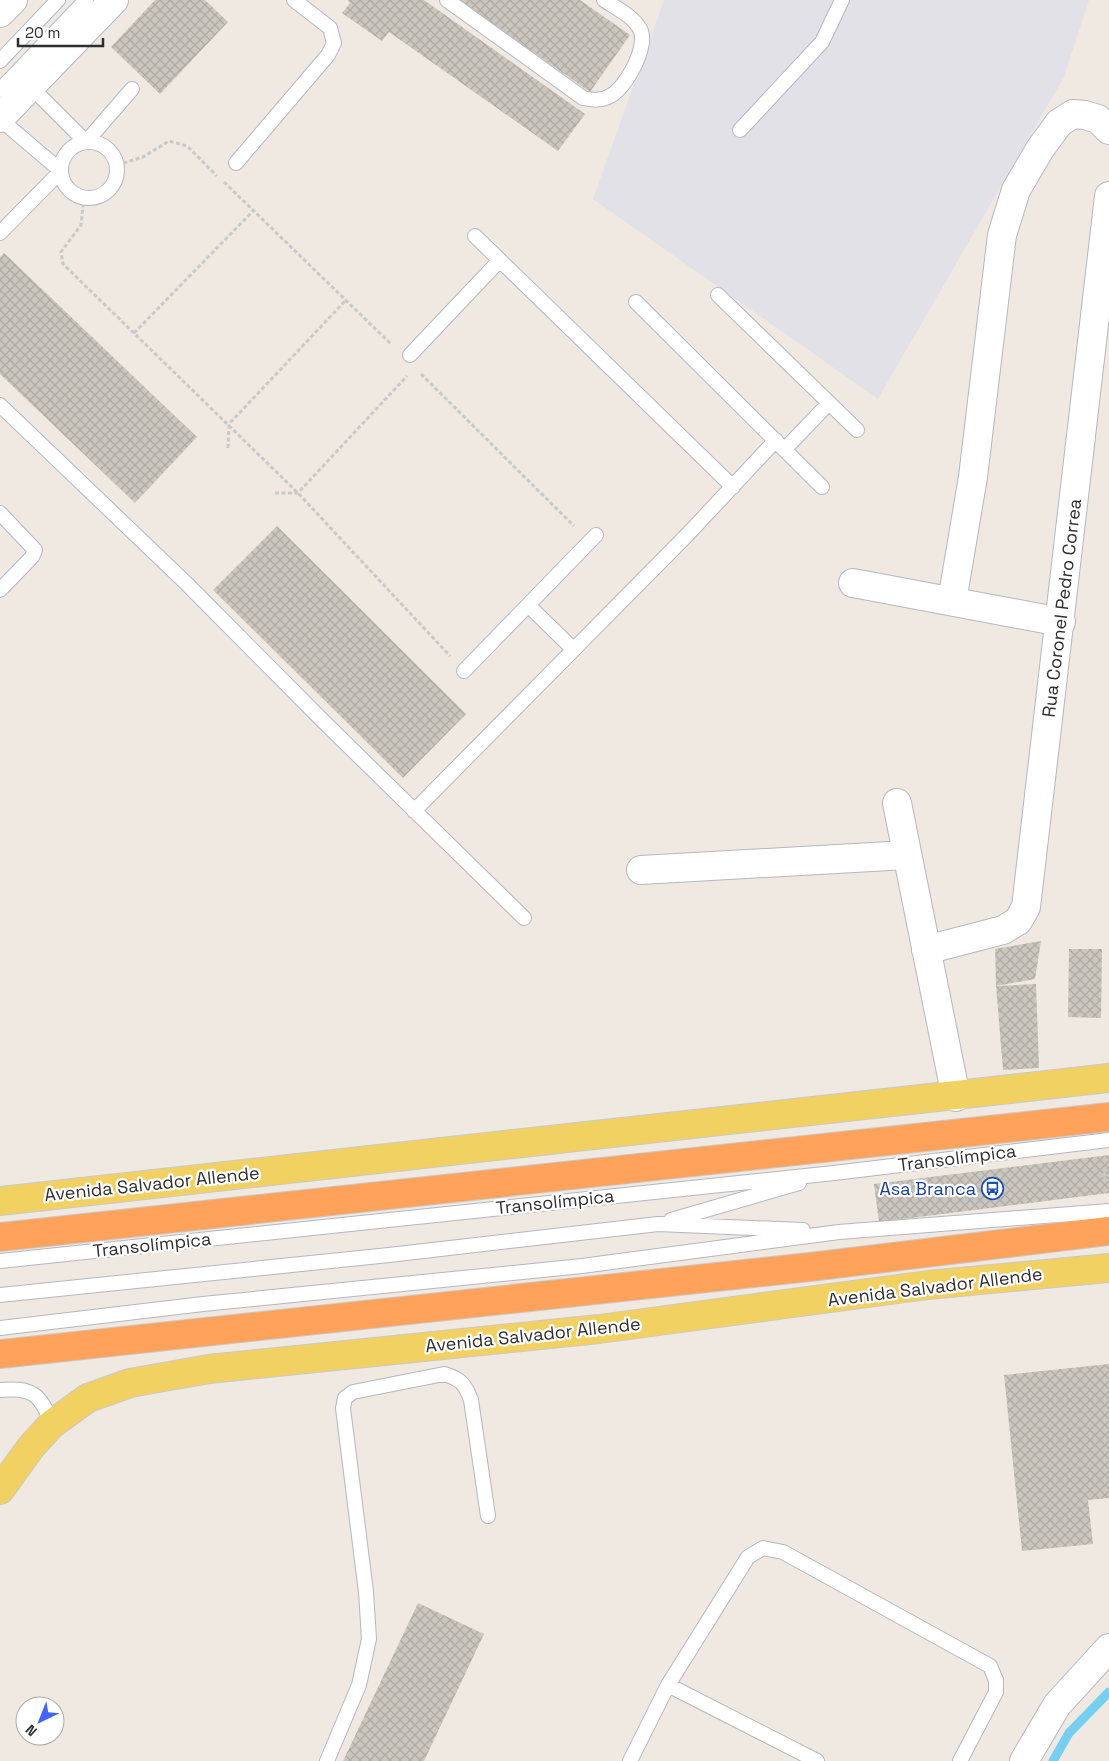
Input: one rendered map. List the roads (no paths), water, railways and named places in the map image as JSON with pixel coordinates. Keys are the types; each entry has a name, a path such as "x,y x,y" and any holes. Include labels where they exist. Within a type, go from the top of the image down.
{"highway":[{"name":"Avenida Salvador Allende","path":"0,1237 1109,1117"},
{"name":"Avenida Salvador Allende","path":"0,1354 810,1267 1109,1231"}],"main road":[{"name":"Avenida Salvador Allende","path":"0,1201 956,1097 1109,1078"},
{"name":"Avenida Salvador Allende","path":"0,1490 20,1461 52,1424 88,1398 130,1383 209,1369 599,1329 928,1286 1109,1268"}],"street":[{"path":"0,13 12,0"},
{"path":"0,118 114,0"},
{"path":"952,601 973,477 1002,234 1016,190 1040,149 1059,123 1072,114 1098,118 1109,130"},
{"name":"Rua Coronel Pedro Correa","path":"926,950 1003,930 1018,921 1026,907 1109,196"},
{"path":"853,583 1060,622"},
{"path":"897,803 956,1097"},
{"path":"641,870 907,856"},
{"path":"1024,1761 1057,1705 1109,1648"}],"lane":[{"path":"0,61 58,0"},
{"path":"0,90 86,0"},
{"path":"236,163 328,55 334,43 330,28 294,0"},
{"path":"447,0 583,98 595,101 611,96 625,82 636,62 642,40 641,31 634,21 604,0"},
{"path":"740,130 822,42 842,0"},
{"path":"30,87 86,142"},
{"path":"86,142 132,90"},
{"path":"0,118 61,171"},
{"path":"86,142 98,143 109,149 116,159 114,183 106,192 96,198 84,198 72,192 64,183 61,171 62,161 68,152 76,145 86,142"},
{"path":"0,233 61,171"},
{"path":"476,236 733,487"},
{"path":"413,361 500,260"},
{"path":"718,295 857,430"},
{"path":"636,302 822,487"},
{"path":"414,811 733,487 829,403"},
{"path":"0,405 187,584 524,918"},
{"path":"0,513 35,550 32,557 0,590"},
{"path":"464,671 593,539"},
{"path":"528,605 573,649"},
{"name":"Transolímpica","path":"0,1261 834,1173 1109,1140"},
{"path":"658,1224 834,1173"},
{"path":"0,1328 203,1304 582,1266 839,1232 1109,1210"},
{"path":"0,1295 390,1255 658,1224 839,1232"},
{"path":"327,1761 359,1684 369,1639 366,1592 343,1408 345,1398 353,1392 444,1374 458,1378 465,1386 471,1400 488,1516"},
{"path":"0,1390 19,1388 32,1391 45,1405 52,1424"},
{"path":"630,1761 668,1685 748,1557 763,1548 783,1552 990,1666 996,1680 996,1692 960,1761"},
{"path":"668,1685 817,1761"}],"waterway":[{"path":"1053,1761 1069,1733 1109,1692"}],"place":[{"name":"Asa Branca","path":"992,1189"}]}
